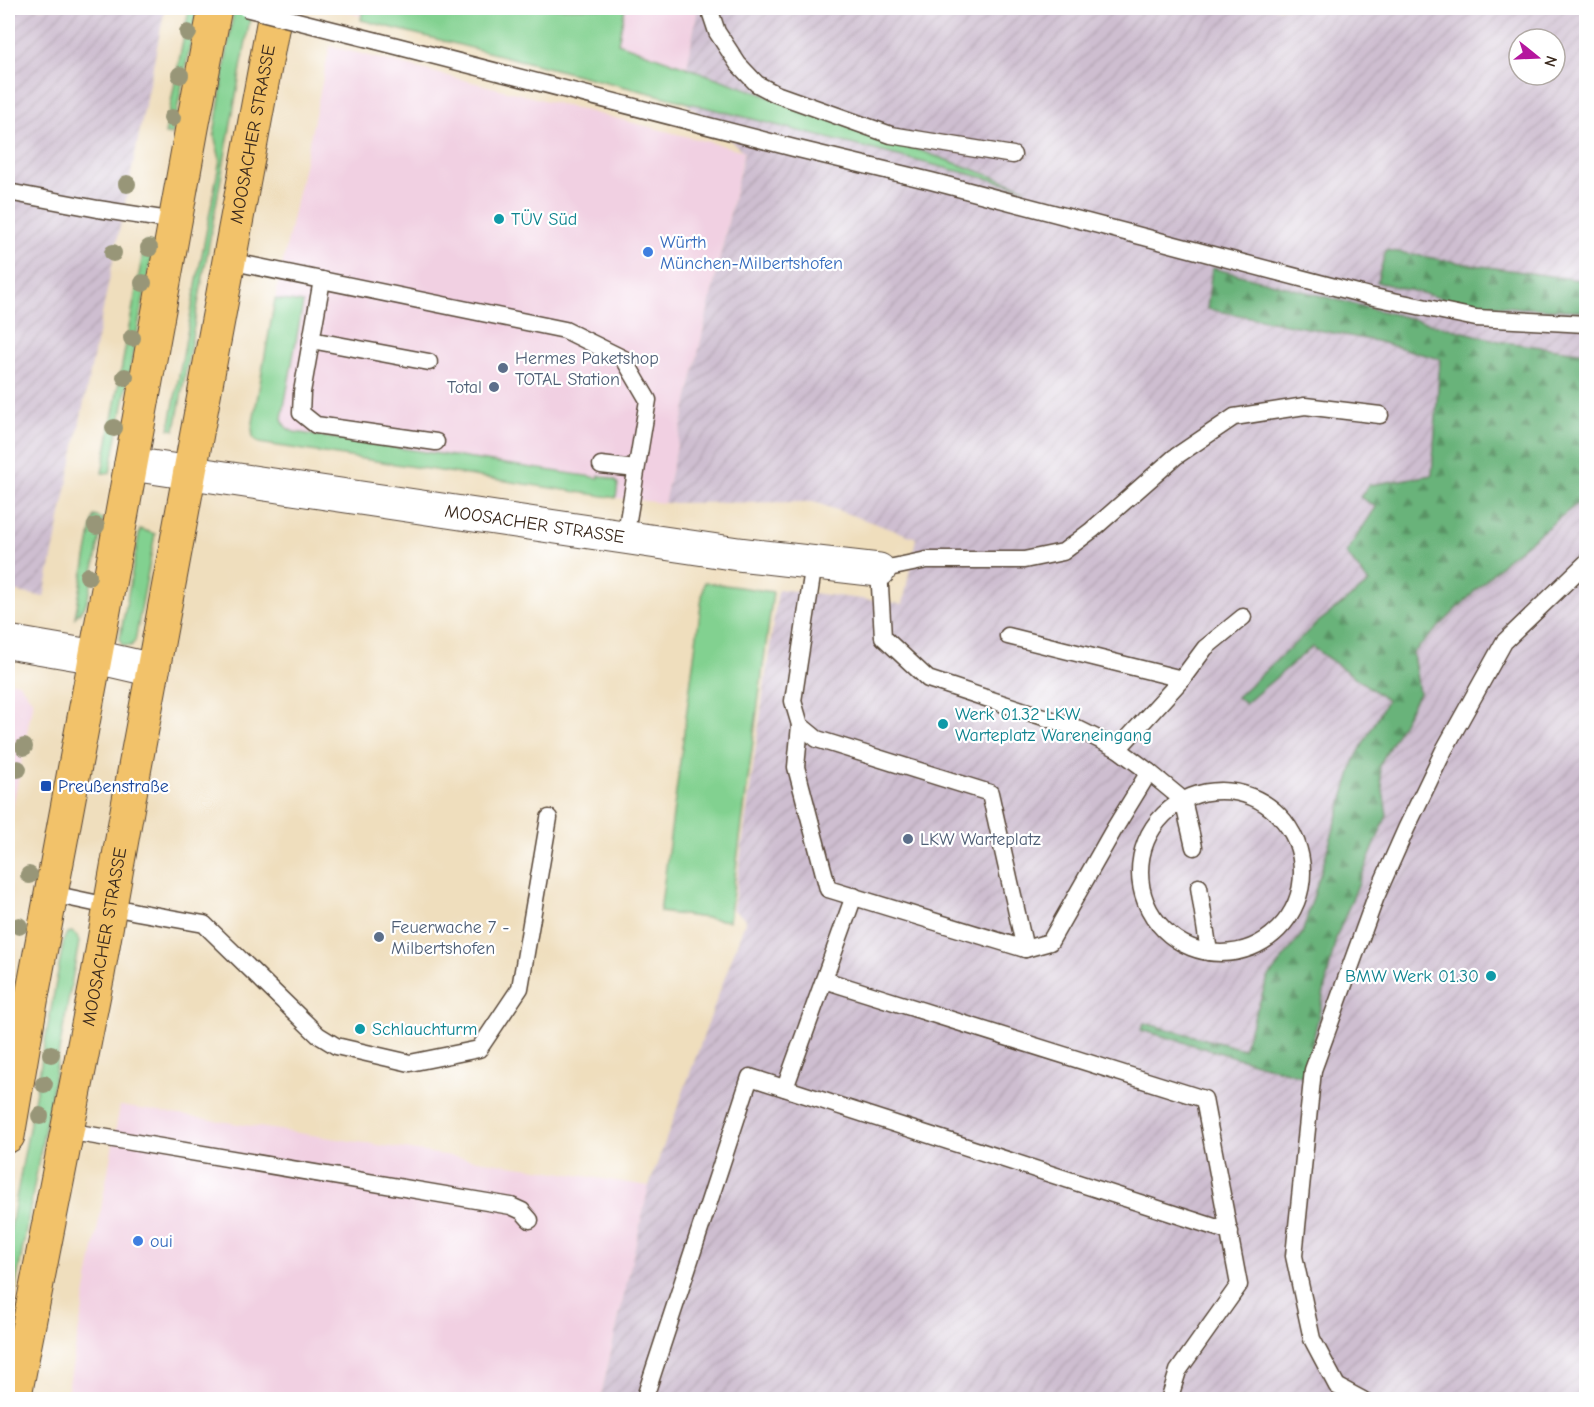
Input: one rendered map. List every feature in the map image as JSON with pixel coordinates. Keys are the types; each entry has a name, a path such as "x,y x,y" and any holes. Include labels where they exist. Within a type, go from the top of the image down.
{"main road":[{"path":"8,1136 11,1097 52,894 215,8"},
{"name":"MOOSACHER STRASSE","path":"14,1400 98,974 276,8"}],"street":[{"name":"MOOSACHER STRASSE","path":"131,464 625,538 879,570"},
{"path":"8,642 96,657 153,670"}],"lane":[{"path":"245,8 931,181 1370,296 1476,318 1587,324"},
{"path":"710,8 717,32 738,64 757,84 776,94 891,135 1013,156"},
{"path":"8,192 175,221"},
{"path":"229,261 565,330 624,359 648,400 625,538"},
{"path":"322,280 302,392 301,413 315,425 436,442"},
{"path":"311,340 429,362"},
{"path":"1194,847 1183,800 1118,749 1074,727 928,680 883,637 879,570 927,560 1024,560 1063,552 1092,530 1175,457 1234,417 1305,406 1380,415"},
{"path":"601,465 636,469"},
{"path":"814,563 793,701 800,725 796,767 828,888 1025,949 1050,942 1149,772"},
{"path":"1363,1400 1337,1386 1312,1339 1294,1256 1313,1070 1375,899 1444,750 1504,642 1587,563"},
{"path":"1118,749 1182,679 1205,648 1243,617"},
{"path":"1008,636 1182,679"},
{"path":"800,725 817,739 990,793 1025,949"},
{"path":"1210,791 1237,792 1263,802 1284,820 1297,844 1302,872 1297,899 1284,923 1277,930 1262,942 1236,952 1209,952 1185,945 1164,930 1149,909 1141,885 1140,860 1148,836 1162,815 1183,800 1210,791"},
{"path":"52,894 204,924 318,1035 336,1046 410,1063 479,1049 520,988 549,818"},
{"path":"1199,887 1209,952"},
{"path":"785,1088 854,897"},
{"path":"824,980 1204,1099 1239,1285 1178,1371 1169,1400"},
{"path":"644,1400 750,1077 1230,1232"},
{"path":"66,1131 511,1206 522,1210 530,1220"}],"shaded area":[{"path":"8,8 165,8 44,597 8,590"},
{"path":"332,8 698,8 681,99"},
{"path":"698,8 1586,8 1586,1399 600,1400 649,1186 746,919 733,910 778,589 903,604 916,538 814,502 664,503 744,152 681,99"},
{"path":"330,46 744,151 664,503 616,498 259,443 253,438 252,428 275,299"},
{"path":"8,681 19,683 33,701 8,832"},
{"path":"120,1106 649,1186 600,1399 66,1400"}],"green space":[{"path":"234,8 252,8 175,430 169,429 220,159 214,135"},
{"path":"363,8 625,8 618,43 1025,188 361,20"},
{"path":"189,9 197,11 172,135 165,134"},
{"path":"145,242 154,244 110,473 102,473"},
{"path":"1386,250 1586,281 1586,311 1453,301 1377,282"},
{"path":"1212,268 1503,342 1586,353 1586,497 1506,560 1413,653 1419,693 1379,766 1387,815 1336,938 1305,1077 1141,1030 1144,1023 1243,1049 1268,978 1302,934 1355,759 1387,700 1312,647 1245,704 1237,697 1317,623 1369,583 1346,553 1376,507 1360,497 1369,485 1432,475 1440,359 1376,341 1207,309"},
{"path":"275,299 303,303 282,418 289,430 599,478 599,475 615,480 618,484 616,498 259,443 253,438 252,428"},
{"path":"94,516 103,519 90,591 85,606 75,617"},
{"path":"140,529 155,534 135,641 131,646 122,645 120,638"},
{"path":"704,582 773,592 729,921 660,912"},
{"path":"72,932 77,936 79,942 8,1328 8,1242 64,939 67,933"}],"place":[{"name":"TÜV Süd","path":"499,219"},
{"name":"Würth München-Milbertshofen","path":"648,252"},
{"name":"Hermes Paketshop TOTAL Station","path":"503,368"},
{"name":"Total","path":"494,387"},
{"name":"Werk 01.32 LKW Warteplatz Wareneingang","path":"943,724"},
{"name":"Preußenstraße","path":"46,786"},
{"name":"LKW Warteplatz","path":"908,839"},
{"name":"Feuerwache 7 - Milbertshofen","path":"379,937"},
{"name":"BMW Werk 01.30","path":"1491,976"},
{"name":"Schlauchturm","path":"360,1029"},
{"name":"oui","path":"138,1241"}]}
